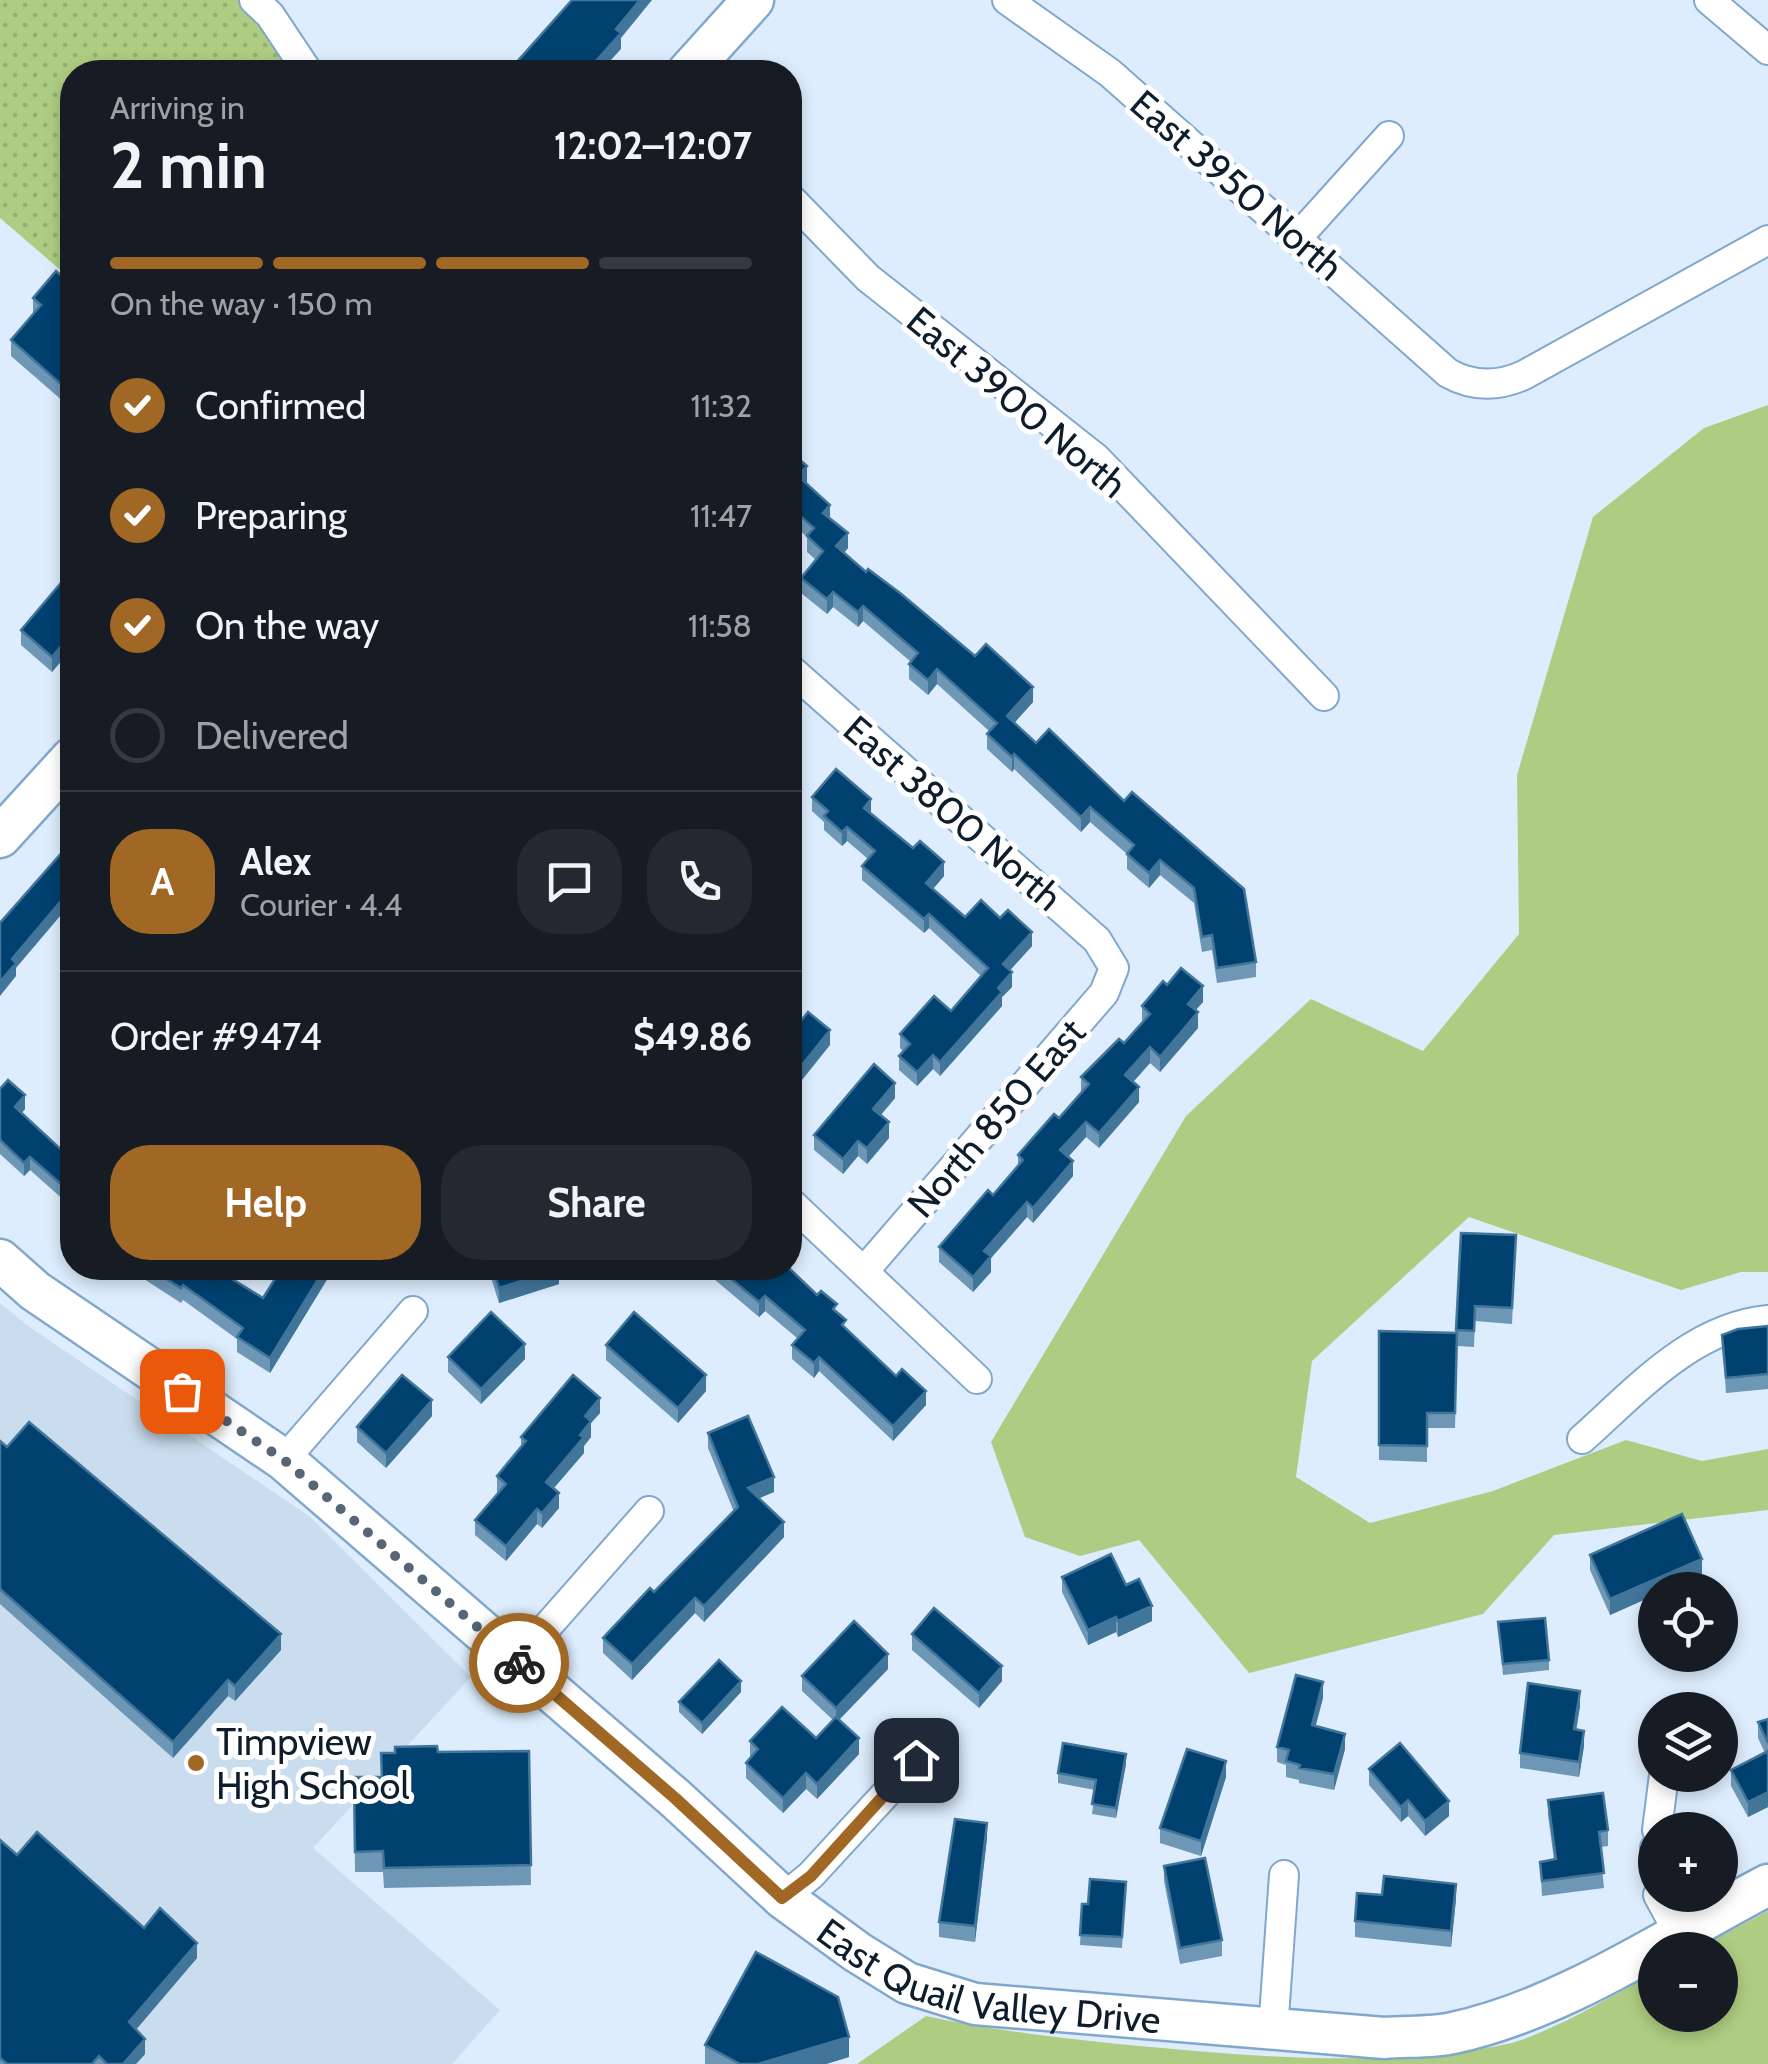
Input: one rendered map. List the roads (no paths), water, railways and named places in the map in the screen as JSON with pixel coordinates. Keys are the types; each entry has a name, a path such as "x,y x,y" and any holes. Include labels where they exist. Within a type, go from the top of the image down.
{"street":[{"path":"254,0 270,15 300,60"},
{"path":"703,60 753,0"},
{"name":"East 3950 North","path":"1007,0 1110,73 1459,379 1500,384 1524,376 1768,240"},
{"path":"1709,0 1768,50"},
{"path":"1298,237 1389,136"},
{"name":"East 3900 North","path":"802,210 868,278 1096,458 1324,696"},
{"name":"East 3800 North","path":"802,681 1097,940 1110,962"},
{"path":"0,836 60,771"},
{"name":"North 850 East","path":"865,1270 1104,992 1114,968 1110,962"},
{"path":"802,1213 977,1379"},
{"name":"East Quail Valley Drive","path":"0,1260 35,1291 284,1460 676,1799 782,1898 907,1983 975,2004 1384,2038 1450,2034 1506,2018 1579,1989 1638,1955"},
{"path":"284,1460 413,1311"},
{"path":"1582,1439 1704,1338 1741,1322 1768,1320"},
{"path":"516,1661 649,1511"},
{"path":"782,1898 811,1876 916,1760"},
{"path":"1272,2030 1284,1876"},
{"name":"East Quail Valley Drive","path":"1678,1932 1768,1885"},
{"path":"1667,1912 1678,1932"}],"place":[{"name":"Timpview High School","path":"196,1763"}]}
